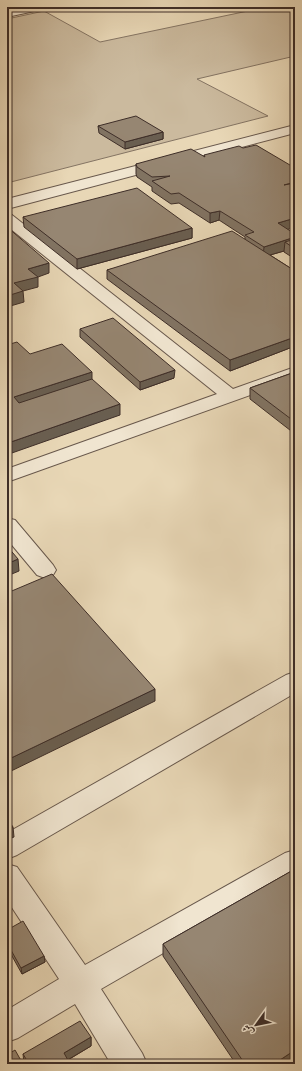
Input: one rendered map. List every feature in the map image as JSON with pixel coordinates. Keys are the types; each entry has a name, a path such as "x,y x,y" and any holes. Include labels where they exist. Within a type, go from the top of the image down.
{"street":[{"path":"7,14 40,7"},
{"path":"7,190 295,118"},
{"path":"7,204 295,129"},
{"path":"7,218 231,396"},
{"path":"7,476 295,373"},
{"path":"7,525 45,570"},
{"path":"7,847 295,681"},
{"path":"7,1027 295,862"},
{"path":"7,876 80,984 130,1064"}],"shaded area":[{"path":"267,7 295,7 295,56 197,79 268,116 7,183 7,19 44,11 100,42"}],"building":[{"path":"136,116 163,132 125,142 98,126"},
{"path":"256,145 295,168 295,182 284,185 295,183 295,218 278,223 295,234 295,237 264,247 245,235 254,232 220,211 210,213 179,193 171,194 152,181 170,176 152,177 137,167 136,164 191,149 205,157 204,155 239,146 243,148"},
{"path":"137,188 192,228 77,259 23,217"},
{"path":"7,227 49,263 28,269 38,277 14,283 23,291 7,296"},
{"path":"232,231 295,271 295,337 230,360 107,270"},
{"path":"295,239 295,249 285,242"},
{"path":"113,318 175,370 140,382 80,329"},
{"path":"17,342 30,354 62,344 92,372 14,397 19,403 92,379 120,404 7,444 7,345"},
{"path":"295,372 295,422 250,388"},
{"path":"7,546 18,559 7,564"},
{"path":"52,574 155,689 7,760 7,593"},
{"path":"7,818 13,827 7,830"},
{"path":"295,869 295,1050 274,1064 245,1064 163,944"},
{"path":"23,921 44,956 21,968 7,943 7,930"},
{"path":"80,1021 91,1037 64,1053 70,1064 29,1064 23,1054"},
{"path":"15,1050 23,1064 7,1064 7,1055"}]}
